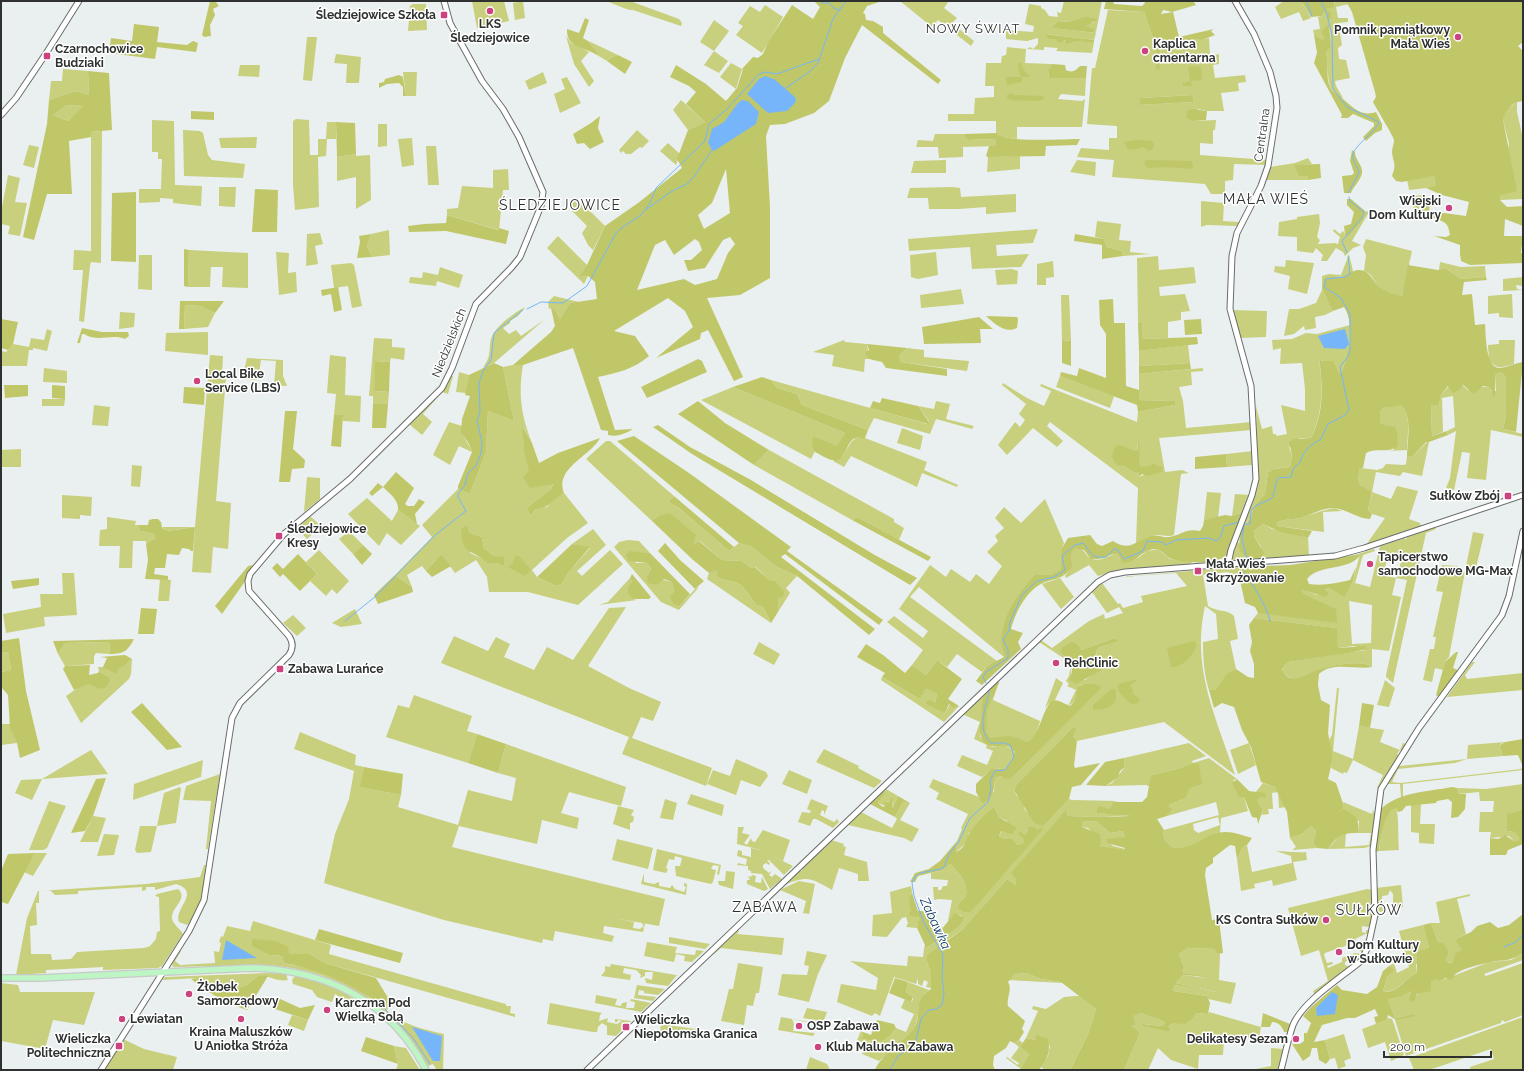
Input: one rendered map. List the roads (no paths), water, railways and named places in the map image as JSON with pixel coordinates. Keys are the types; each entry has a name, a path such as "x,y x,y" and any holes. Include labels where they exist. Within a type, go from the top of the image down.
{"main road":[{"path":"1,978 40,978 272,969 323,979 361,998 386,1018 415,1052 426,1070"}],"street":[{"path":"1,115 16,98 49,50 79,1"},
{"name":"Niedzielskich","path":"162,973 194,922 204,900 232,718 240,703 289,655 292,643 284,631 251,594 248,582 250,574 284,534 350,479 442,388 452,368 476,304 520,257 528,242 543,200 541,187 519,137 461,43 450,23 444,1"},
{"name":"Centralna","path":"1228,564 1231,550 1252,495 1256,479 1251,386 1230,309 1233,244 1236,233 1251,206 1268,166 1277,108 1276,96 1270,72 1264,56 1254,34 1235,1"},
{"path":"587,1070 1098,582 1110,575 1125,572 1324,558 1345,554 1523,495"},
{"path":"1281,1070 1294,1024 1300,1014 1314,999 1361,961 1365,955 1375,914 1373,850 1381,789 1420,728 1502,615 1509,596 1523,531"},
{"path":"101,1070 162,973"}],"water":[{"path":"765,76 774,79 796,98 795,103 787,111 768,113 747,94 759,79"},
{"path":"742,100 748,101 759,112 756,124 714,151 712,150 708,143 712,129 724,122"},
{"path":"1345,329 1349,344 1345,349 1324,348 1318,336"},
{"path":"226,940 257,958 222,960"},
{"path":"1332,992 1338,995 1335,1014 1317,1016 1316,1008"},
{"path":"412,1027 442,1036 440,1061 433,1061"}],"waterway":[{"path":"821,1 822,3 829,3 834,8 840,10"},
{"path":"784,89 808,73 818,63 833,19 846,1"},
{"path":"1306,1 1312,16"},
{"name":"Zabawka","path":"1321,1 1327,15 1332,35 1333,89 1347,107 1379,122 1373,131 1355,149 1353,158 1359,173 1348,193"},
{"path":"527,309 541,302 563,303 587,286 616,233 641,215 650,203 656,188 705,141 709,124 726,110 759,74 765,72 777,74 819,59"},
{"path":"647,209 672,191 687,184 693,178 712,150"},
{"name":"Zabawka","path":"1347,253 1342,241 1364,215 1364,212 1350,201 1349,197"},
{"name":"Zabawka","path":"1244,524 1250,524 1251,511 1255,506 1271,499 1274,494 1278,478 1291,477 1293,469 1300,462 1303,454 1310,446 1321,439 1328,424 1345,415 1349,410 1340,367 1348,356 1350,350 1350,314 1341,298 1324,287 1326,279 1344,277 1350,274 1348,256"},
{"path":"345,621 376,596 434,536 466,511 458,497 458,494 465,485 468,473 476,466 481,453 482,442 477,421 480,412 479,383 483,371 491,360 494,333 523,310"},
{"name":"Zabawka","path":"986,683 983,677 986,672 1008,658 1008,650 1003,639 1009,631 1010,622 1022,595 1037,581 1054,577 1065,570 1062,556 1075,545 1083,543 1096,557 1106,557 1114,549 1118,550 1124,559 1143,551 1147,541 1162,542 1166,545 1176,540 1209,538 1216,541 1220,538 1224,526 1239,522"},
{"path":"1244,525 1242,539 1247,559"},
{"path":"1245,572 1263,602 1270,621"},
{"name":"Zabawka","path":"890,1070 898,1056 912,1047 916,1040 921,1019 929,1010 936,1009 942,1005 944,993 942,978 943,954 924,923 914,896 912,883 914,878 920,873 941,869 944,867 949,854 958,843 970,818 988,802 991,789 990,781 995,771 1005,770 1014,757 1011,746 1005,743 991,743 986,737 983,717 990,688"},
{"path":"1504,947 1516,942 1523,934"},
{"path":"384,1008 413,1038 430,1064"}],"place":[{"name":"LKS Śledziejowice","path":"490,11"},
{"name":"Śledziejowice Szkoła","path":"444,15"},
{"name":"Pomnik pamiątkowy Mała Wieś","path":"1458,37"},
{"name":"Kaplica cmentarna","path":"1145,51"},
{"name":"Czarnochowice Budziaki","path":"47,56"},
{"name":"Wiejski Dom Kultury","path":"1449,208"},
{"name":"Local Bike Service (LBS)","path":"197,381"},
{"name":"Sułków Zbój","path":"1508,496"},
{"name":"Śledziejowice Kresy","path":"279,536"},
{"name":"Tapicerstwo samochodowe MG-Max","path":"1370,564"},
{"name":"Mała Wieś Skrzyżowanie","path":"1198,571"},
{"name":"RehClinic","path":"1056,663"},
{"name":"Zabawa Lurańce","path":"280,669"},
{"name":"KS Contra Sułków","path":"1326,920"},
{"name":"Dom Kultury w Sułkowie","path":"1339,952"},
{"name":"Żłobek Samorządowy","path":"189,994"},
{"name":"Karczma Pod Wielką Solą","path":"327,1010"},
{"name":"Lewiatan","path":"122,1019"},
{"name":"Kraina Maluszków U Aniołka Stróża","path":"241,1019"},
{"name":"OSP Zabawa","path":"799,1026"},
{"name":"Wieliczka Niepołomska Granica","path":"626,1027"},
{"name":"Delikatesy Sezam","path":"1296,1039"},
{"name":"Wieliczka Politechniczna","path":"119,1046"},
{"name":"Klub Malucha Zabawa","path":"818,1047"}],"district":[{"name":"NOWY ŚWIAT","path":"973,28"},
{"name":"MAŁA WIEŚ","path":"1266,199"},
{"name":"ŚLEDZIEJOWICE","path":"560,205"},
{"name":"ZABAWA","path":"765,907"},
{"name":"SUŁKÓW","path":"1369,910"}]}
